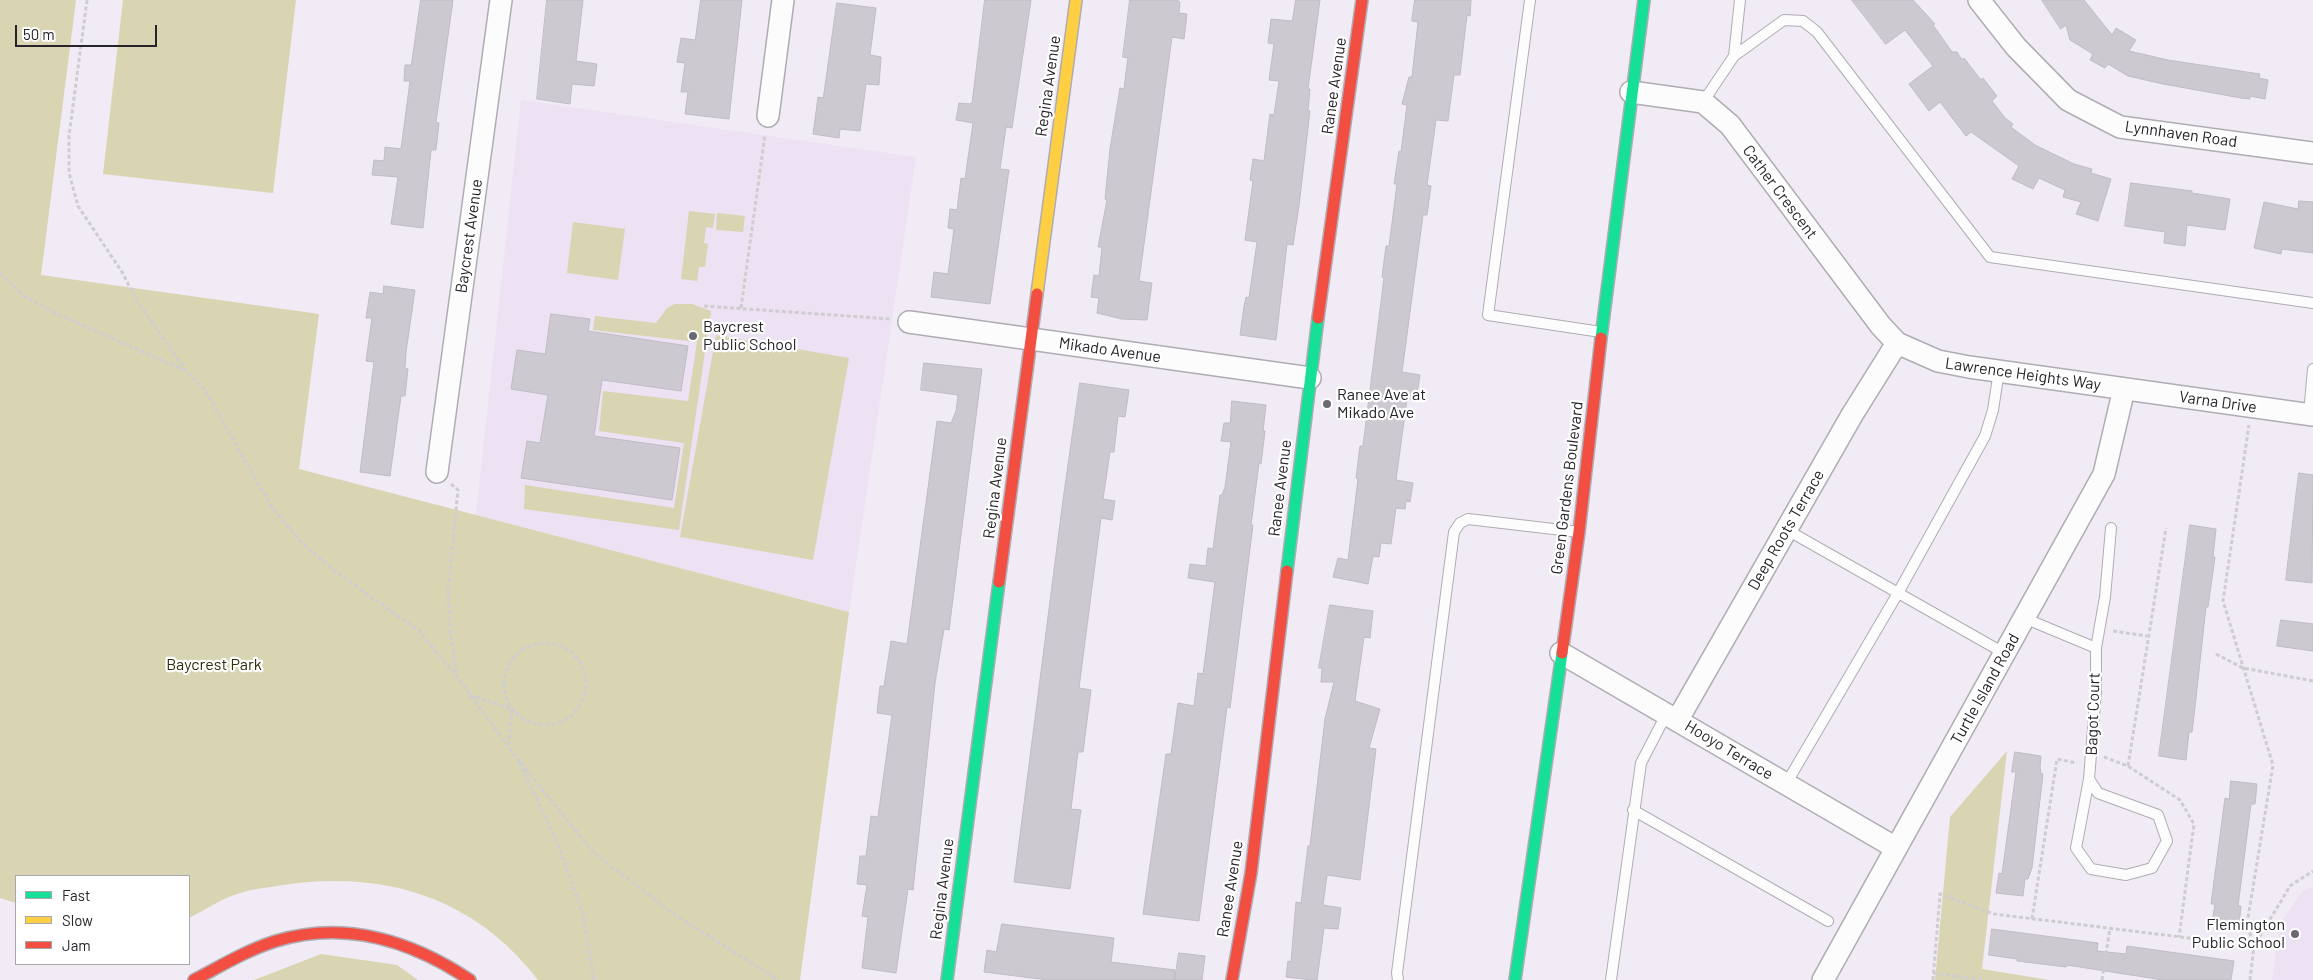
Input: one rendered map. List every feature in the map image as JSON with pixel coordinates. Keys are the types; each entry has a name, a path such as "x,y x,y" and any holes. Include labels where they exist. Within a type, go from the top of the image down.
{"main road":[{"name":"Regina Avenue","path":"947,980 1076,0"},
{"name":"Ranee Avenue","path":"1232,980 1251,873 1310,378 1362,0"},
{"name":"Green Gardens Boulevard","path":"1515,980 1579,532 1631,92 1644,0"},
{"path":"195,979 286,938 340,931 365,934 410,946 440,960 470,980"}],"street":[{"name":"Baycrest Avenue","path":"437,472 501,0"},
{"path":"768,116 783,0"},
{"name":"Lynnhaven Road","path":"1979,0 2016,47 2068,100 2120,127 2313,153"},
{"path":"1631,92 1704,102"},
{"name":"Cather Crescent","path":"1704,102 1730,125 1881,326 1897,343"},
{"name":"Mikado Avenue","path":"909,322 1310,378"},
{"name":"Lawrence Heights Way","path":"1897,343 1938,362 2124,389"},
{"name":"Deep Roots Terrace","path":"1672,716 1787,530 1852,415 1897,343"},
{"name":"Varna Drive","path":"2124,389 2311,414"},
{"name":"Turtle Island Road","path":"1823,980 2104,474 2124,389"},
{"name":"Hooyo Terrace","path":"1561,653 1896,848"}],"lane":[{"path":"1530,0 1488,315 1602,332"},
{"path":"1734,56 1740,0"},
{"path":"1704,102 1734,56 1784,20 1803,21 1817,32 1990,257 2313,303"},
{"path":"2311,414 2313,369"},
{"path":"1786,784 1898,593 1985,436 1999,372"},
{"path":"1398,980 1396,973 1454,532 1460,522 1468,519 1579,532"},
{"name":"Bagot Court","path":"2089,779 2098,793 2158,814 2167,841 2152,868 2126,875 2092,868 2076,848 2089,779 2096,691 2094,668 2111,528"},
{"path":"1787,530 2004,653"},
{"name":"Bagot Court","path":"2024,618 2096,648"},
{"path":"1611,980 1641,763 1672,716"},
{"path":"1633,810 1828,921"}],"path":[{"path":"87,0 69,136 69,173 78,206 122,272 136,301 186,371 204,390 271,506 302,543 335,571 419,631 458,677 469,695 509,744 557,842 580,905 594,980"},
{"path":"741,308 768,116"},
{"path":"0,273 24,296 53,312 186,371"},
{"path":"704,306 909,322"},
{"path":"2251,406 2223,601 2273,765 2247,924 2254,946"},
{"path":"437,472 458,490 448,589 450,629 458,677"},
{"path":"2128,766 2147,636 2166,528"},
{"path":"2099,630 2147,636"},
{"path":"469,695 512,709 521,718 533,724 546,726 559,723 570,717 579,707 584,695 586,682 577,658 567,650 554,644 540,644 526,648 515,656 508,668 504,682 506,696 512,709 509,744"},
{"path":"2216,654 2243,668 2313,680"},
{"path":"516,757 594,853 676,915 779,980"},
{"path":"2032,918 2057,759 2090,765"},
{"path":"2250,980 2254,946 2290,886 2313,871"},
{"path":"1933,980 1940,894 1994,914 2254,946"},
{"path":"2102,980 2110,928"},
{"path":"1933,973 1984,980"}],"shaded area":[{"name":"Baycrest Public School","path":"521,100 916,157 849,612 476,515"},
{"name":"Flemington Public School","path":"2313,886 2313,980 2272,980 2280,923 2303,891"}],"green space":[{"name":"Baycrest Park","path":"0,0 76,0 41,275 319,314 299,469 849,612 800,980 538,980 512,951 484,927 454,908 422,895 388,886 352,882 315,882 249,891 233,895 190,917 190,875 15,875 15,903 0,898"},
{"path":"123,0 296,0 273,193 103,174"},
{"path":"689,211 715,214 713,228 706,227 704,243 708,244 705,267 699,267 697,281 681,279"},
{"path":"717,213 745,216 743,232 716,230"},
{"path":"573,222 625,229 618,280 567,273"},
{"path":"675,304 692,304 711,311 679,530 524,509 525,485 674,508 684,443 599,431 603,391 688,401 697,342 593,330 595,316 656,323 667,308"},
{"path":"716,335 849,358 813,560 680,537"},
{"path":"2007,751 1982,969 2049,980 1935,980 1950,817"},
{"path":"321,954 397,965 418,980 254,980"}],"building":[{"path":"421,0 453,0 436,122 439,123 436,150 431,150 423,228 391,224 398,177 372,175 374,160 384,161 385,147 401,149 410,81 404,81 405,65 411,65"},
{"path":"547,0 583,0 576,61 597,64 594,86 572,84 570,104 537,99"},
{"path":"701,0 742,0 729,119 685,114 688,92 681,92 685,63 677,62 681,38 695,40"},
{"path":"985,0 1031,0 1012,128 1006,127 1000,169 1009,170 990,304 931,297 934,272 948,274 954,229 948,228 950,209 957,210 961,178 965,179 973,123 956,120 959,103 970,104 972,102"},
{"path":"1130,0 1177,0 1180,2 1179,13 1187,14 1184,39 1172,37 1139,281 1152,283 1147,320 1122,319 1097,313 1099,298 1091,297 1094,275 1099,276 1102,247 1098,247 1107,200 1105,199 1110,149 1120,88 1124,89 1128,58 1123,57"},
{"path":"1296,0 1320,0 1308,89 1310,89 1308,110 1310,111 1299,206 1293,245 1287,244 1276,340 1240,335 1246,297 1249,298 1257,242 1245,240 1253,181 1250,180 1253,159 1264,161 1270,114 1274,115 1279,81 1269,80 1274,44 1268,43 1271,19 1292,21"},
{"path":"1415,0 1471,0 1470,16 1467,15 1460,75 1454,75 1448,121 1436,120 1427,185 1431,186 1427,215 1423,215 1402,372 1420,375 1416,400 1407,399 1396,480 1413,483 1410,502 1406,501 1405,509 1396,508 1391,544 1381,543 1379,557 1373,556 1368,584 1333,577 1338,558 1348,560 1360,446 1363,446 1384,278 1382,277 1386,246 1389,246 1397,184 1394,184 1399,151 1401,152 1407,105 1402,104 1409,77 1412,77 1418,22 1412,21"},
{"path":"1852,0 1913,0 1935,24 1933,25 1952,52 1957,52 1962,60 1964,58 1981,80 1983,78 1997,96 1992,101 2005,118 2013,124 2011,127 2035,145 2074,164 2092,169 2091,173 2111,179 2098,221 2076,214 2081,202 2063,197 2065,190 2039,178 2033,189 2012,179 2019,166 1971,132 1966,136 1940,102 1929,111 1909,84 1933,66 1905,30 1886,44"},
{"path":"2042,0 2084,0 2112,35 2116,28 2136,40 2129,51 2168,60 2260,74 2259,78 2268,80 2265,99 2250,96 2250,99 2241,98 2163,84 2128,76 2108,64 2105,68 2090,60 2093,54 2070,40 2066,25 2061,29"},
{"path":"837,3 876,8 870,55 881,57 879,85 866,84 860,131 840,129 839,138 813,134 818,97 823,98"},
{"path":"2131,183 2192,191 2192,193 2230,199 2225,230 2187,225 2185,246 2164,243 2165,232 2125,226"},
{"path":"2299,201 2313,202 2313,253 2282,249 2281,254 2254,248 2264,202 2298,209"},
{"path":"384,286 415,290 406,352 405,368 408,369 405,396 401,396 390,476 360,472 374,362 366,361 372,318 366,318 370,292 383,294"},
{"path":"551,314 590,319 588,331 688,346 681,391 602,380 594,436 680,448 672,500 521,478 527,441 540,443 548,395 511,389 517,350 545,354"},
{"path":"924,363 982,369 949,630 944,629 935,683 913,890 908,889 896,973 862,968 868,917 862,916 867,885 857,884 860,856 866,856 871,816 878,817 892,715 877,713 880,686 884,686 891,641 907,644 937,421 951,423 956,411 958,395 921,390"},
{"path":"1080,383 1129,390 1125,417 1118,416 1114,452 1110,452 1103,499 1115,501 1112,520 1101,518 1079,688 1091,690 1083,752 1078,752 1071,809 1081,810 1070,889 1014,882 1063,500"},
{"path":"1232,401 1266,405 1263,431 1265,431 1251,525 1253,525 1230,708 1227,707 1199,921 1143,914 1166,754 1171,754 1178,703 1194,706 1198,673 1203,674 1215,582 1188,578 1190,564 1206,566 1208,548 1213,549 1220,495 1222,495 1225,487 1231,442 1221,441 1224,423 1230,423"},
{"path":"2299,473 2313,475 2312,583 2286,580"},
{"path":"2190,525 2216,529 2213,557 2215,557 2208,607 2206,607 2192,732 2189,732 2186,760 2159,756"},
{"path":"1330,605 1373,611 1370,638 1364,637 1355,701 1380,709 1369,748 1376,749 1360,880 1327,875 1323,905 1341,908 1338,929 1324,928 1317,980 1312,980 1286,977 1288,961 1291,962 1296,902 1301,903 1308,846 1310,846 1325,719 1334,682 1321,682 1322,668 1319,668"},
{"path":"2281,620 2313,624 2313,651 2277,646"},
{"path":"2015,752 2041,756 2040,767 2041,774 2043,774 2032,868 2028,879 2025,879 2023,896 1996,893 1999,873 2002,874 2016,772 2012,772"},
{"path":"2231,781 2257,784 2255,804 2251,804 2238,906 2241,906 2239,925 2212,922 2215,904 2211,904 2225,798 2229,799"},
{"path":"1002,924 1114,938 1111,962 1175,970 1175,980 1048,980 984,972 987,950 996,952"},
{"path":"1992,929 2098,943 2097,951 2126,954 2127,946 2234,961 2231,980 2163,980 2067,965 2066,967 2017,961 2017,959 1989,955"},
{"path":"1179,953 1205,956 1202,980 1175,980"}],"traffic: fast":[{"path":"1601,338 1644,0"},
{"path":"1287,571 1318,318"},
{"path":"947,980 999,582"},
{"path":"1515,980 1562,653"}],"traffic: slow":[{"path":"1037,294 1076,0"}],"traffic: jam":[{"path":"1318,318 1362,0"},
{"path":"999,582 1037,294"},
{"path":"1562,653 1579,532 1601,338"},
{"path":"1232,980 1251,873 1287,571"},
{"path":"194,980 255,949 276,941 302,935 327,933 377,938 401,945 425,954 470,980"}],"place":[{"name":"Baycrest Public School","path":"693,336"},
{"name":"Ranee Ave at Mikado Ave","path":"1327,404"},
{"name":"Flemington Public School","path":"2295,934"}]}
